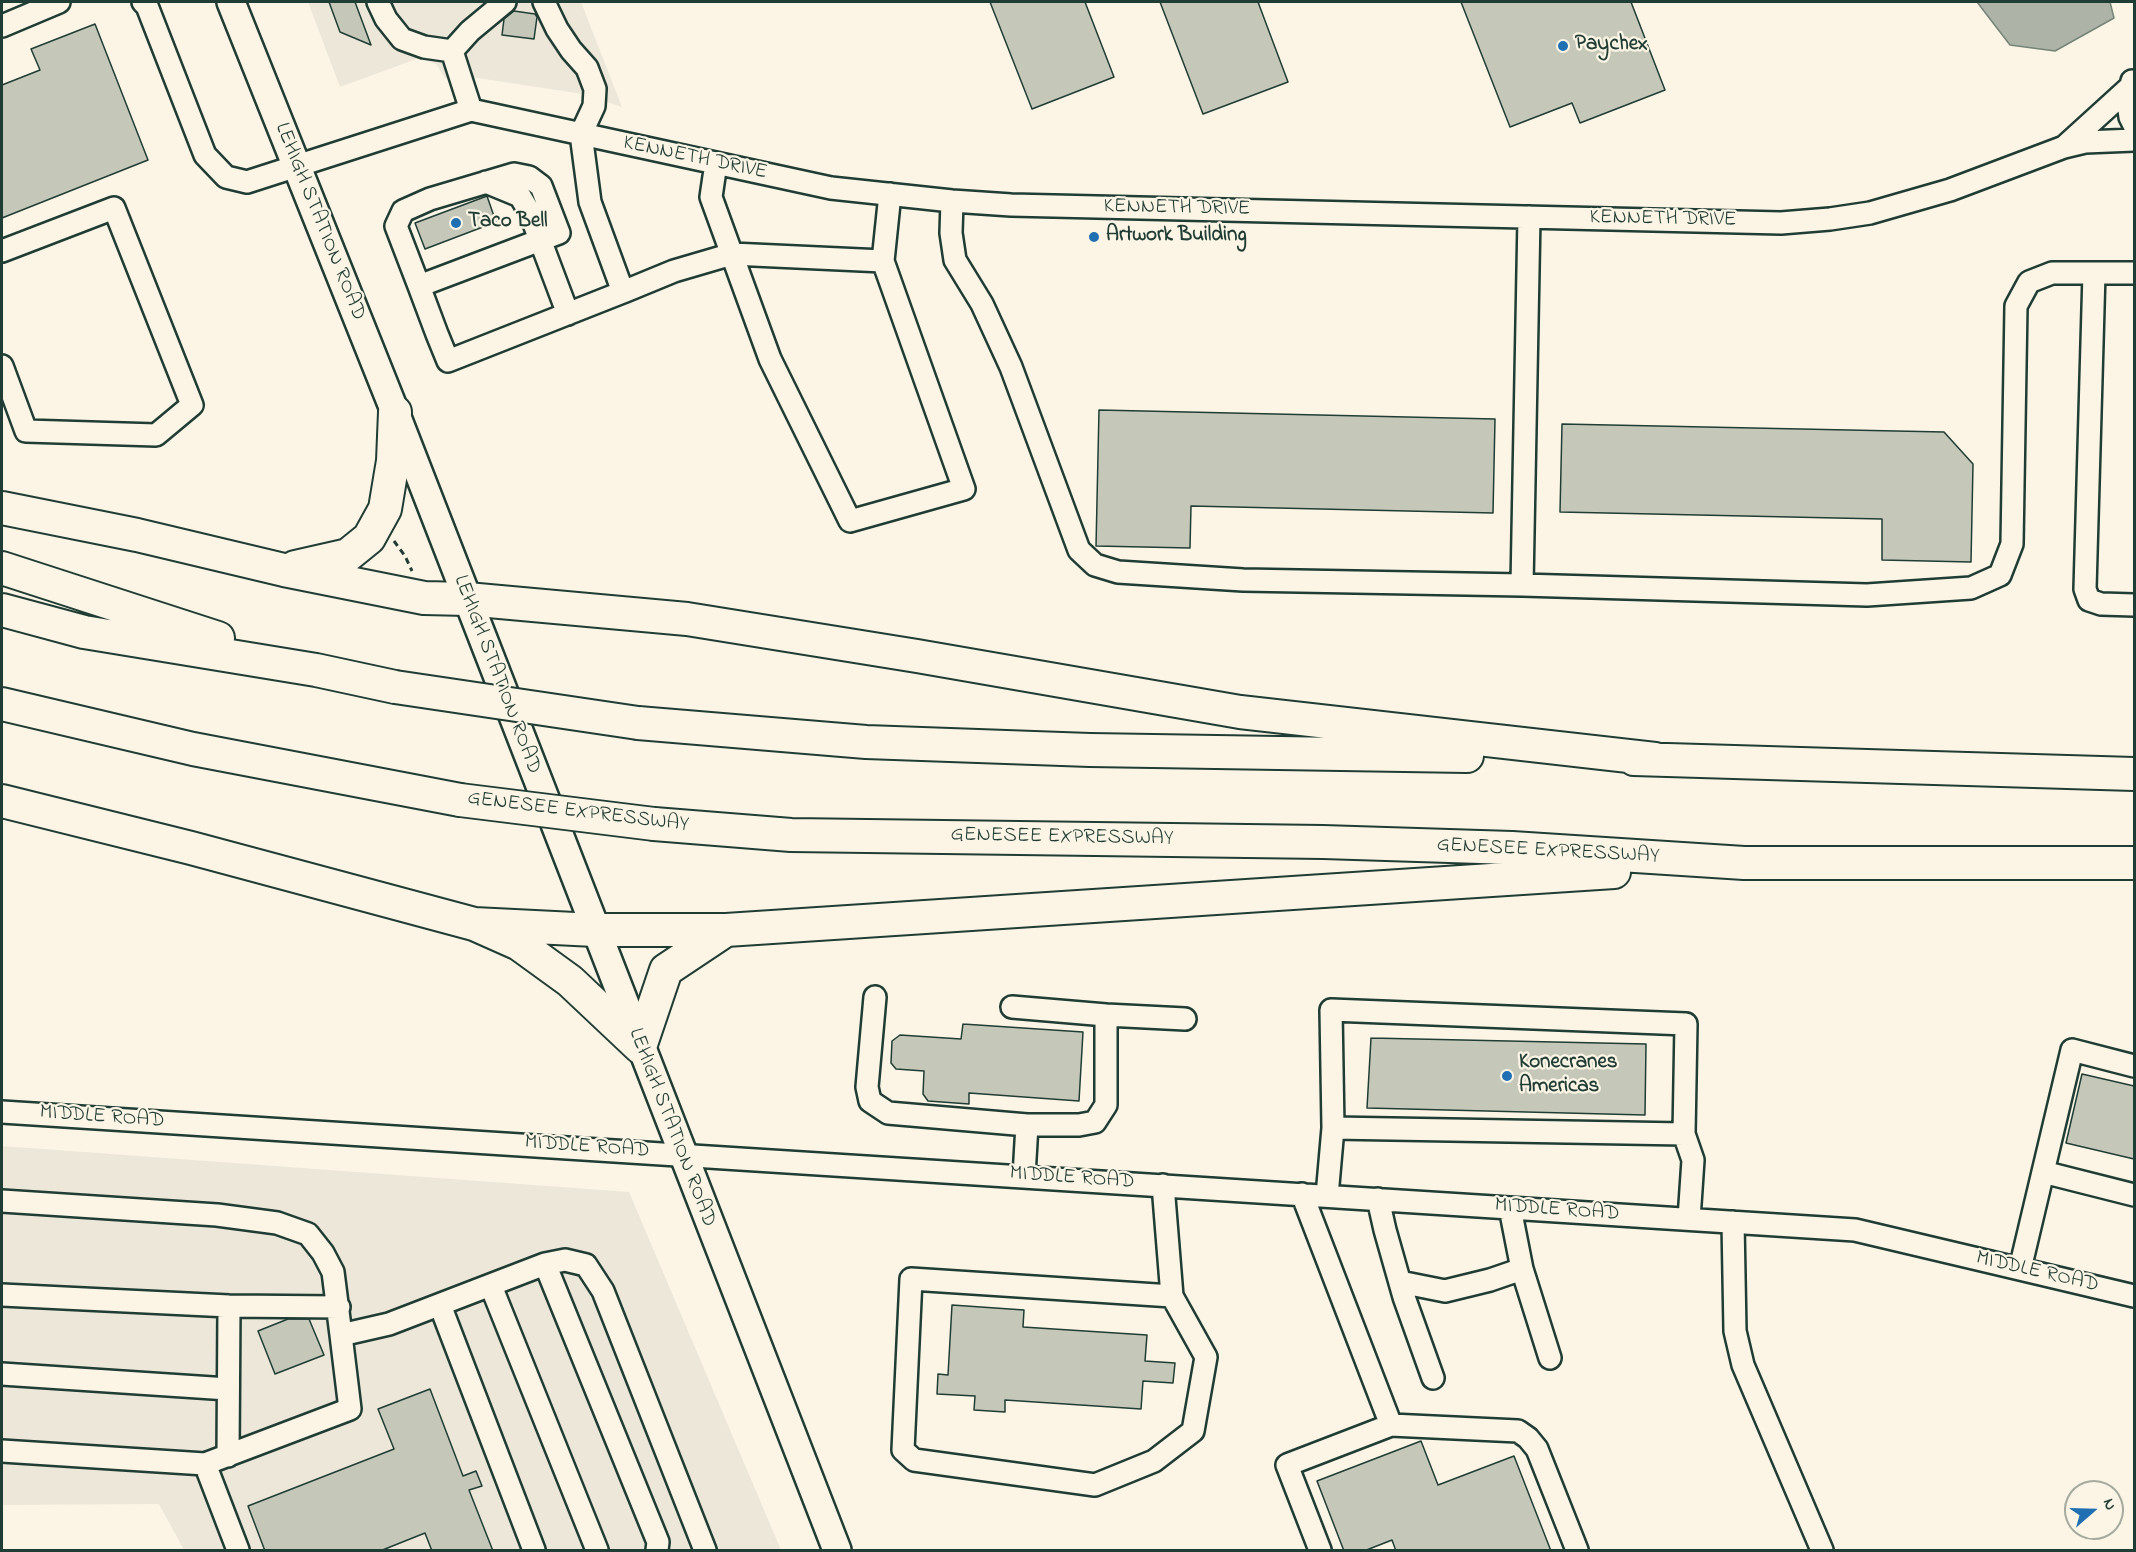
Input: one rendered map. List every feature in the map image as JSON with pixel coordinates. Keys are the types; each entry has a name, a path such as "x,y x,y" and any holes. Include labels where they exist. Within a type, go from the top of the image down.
{"highway":[{"path":"284,570 348,555 369,538 385,508 393,461 395,412"},
{"path":"2,508 137,535 284,570 424,598 467,599 687,619 1240,712 1655,759"},
{"path":"2,568 316,670"},
{"path":"2,610 84,632 316,670 395,687 638,723 889,743 1102,750 1655,759 2134,774"},
{"name":"GENESEE EXPRESSWAY","path":"2,704 193,749 460,800 654,824 790,835 1323,842 1512,848 1744,863 2134,863"},
{"path":"2,801 191,848 474,924 519,944 570,981 640,1047 666,970 726,930"},
{"path":"474,924 595,930 726,930 1744,863"}],"main road":[{"name":"LEHIGH STATION ROAD","path":"231,2 395,412 681,1154 837,1551"}],"street":[{"path":"2,26 59,2"},
{"path":"143,2 147,6 205,155 226,177 247,182 471,110 452,51"},
{"path":"378,2 402,39 424,47 452,51"},
{"path":"452,51 470,31 505,2"},
{"path":"544,2 566,43 587,68 595,89 594,106 581,134 590,202 623,292"},
{"path":"2132,81 2128,102 2130,117 2134,125"},
{"name":"KENNETH DRIVE","path":"2064,147 2132,81"},
{"name":"KENNETH DRIVE","path":"471,110 831,188 952,201 1011,205 1781,223 1870,213 1950,190 2064,147 2085,142 2134,140"},
{"path":"716,163 711,197 770,359 850,521 964,489 883,261 890,194"},
{"path":"568,314 549,237 520,196 486,182 404,211 396,226 448,361 568,314 674,271 732,254 883,261"},
{"path":"952,201 951,233 955,260 982,304 1011,367 1079,550 1095,566 1118,572 1243,580 1867,595 1971,588 2000,575 2012,544 2016,306 2029,282 2052,273 2134,273"},
{"path":"2,250 114,208 192,405 156,435 26,430 2,366"},
{"path":"1522,585 1529,217"},
{"path":"419,286 549,237"},
{"path":"2094,273 2085,589 2089,600 2101,604 2134,605"},
{"path":"875,997 867,1087 870,1101 888,1113 1027,1125 1079,1125 1095,1122 1106,1105 1106,1015"},
{"path":"1012,1007 1185,1019"},
{"path":"1327,1196 1333,1128 1331,1010 1686,1024 1684,1134 1693,1160 1689,1220"},
{"path":"2020,1269 2072,1050 2134,1066"},
{"name":"MIDDLE ROAD","path":"2,1112 1855,1230 2134,1296"},
{"path":"1024,1176 1027,1125"},
{"path":"1333,1128 1684,1134"},
{"path":"2043,1172 2134,1195"},
{"path":"1163,1185 1172,1296 1206,1357 1193,1431 1154,1461 1095,1485 914,1460 903,1450 911,1279 1172,1296"},
{"path":"1302,1194 1391,1425"},
{"path":"1378,1199 1400,1282 1433,1378"},
{"path":"2,1201 217,1215 277,1223 309,1234 333,1272 350,1409 205,1464 2,1451"},
{"path":"1510,1208 1522,1269 1550,1358"},
{"path":"1733,1222 1735,1331 1743,1365 1822,1551"},
{"path":"341,1335 389,1324 545,1264 565,1260 586,1265 603,1291 705,1551"},
{"path":"545,1264 658,1542 657,1551"},
{"path":"1400,1282 1445,1291 1522,1269"},
{"path":"491,1286 597,1551"},
{"path":"2,1295 229,1306 339,1307"},
{"path":"440,1305 534,1551"},
{"path":"228,1456 229,1306"},
{"path":"2,1374 228,1389"},
{"path":"1320,1551 1287,1465 1391,1425 1518,1431 1537,1449 1577,1551"},
{"path":"205,1464 238,1551"}],"path":[{"path":"392,538 405,556 413,574"}],"shaded area":[{"path":"308,2 581,2 622,107 583,94 471,77 445,78 436,64 419,58 340,87"},
{"path":"1977,2 2110,2 2114,18 2055,51 2010,45"},
{"path":"2,1146 629,1192 781,1550 184,1550 159,1504 2,1505"}],"building":[{"path":"329,2 355,2 371,45 340,32"},
{"path":"990,2 1085,2 1114,77 1032,109"},
{"path":"1160,2 1258,2 1288,82 1203,114"},
{"name":"Paychex","path":"1461,2 1631,2 1665,90 1580,123 1572,103 1510,127"},
{"path":"514,11 535,14 537,17 534,39 502,35 504,19"},
{"path":"95,24 148,160 2,218 2,85 40,70 31,49"},
{"name":"Taco Bell","path":"487,196 496,222 425,249 415,223"},
{"path":"1099,410 1495,419 1493,513 1191,506 1190,548 1096,546"},
{"path":"1562,424 1944,432 1973,464 1971,562 1882,560 1882,519 1560,512"},
{"path":"963,1024 1083,1032 1079,1101 969,1093 969,1104 928,1101 923,1094 924,1071 896,1069 891,1063 892,1041 900,1035 961,1039"},
{"name":"Konecranes Americas","path":"1371,1038 1646,1044 1645,1115 1367,1108"},
{"path":"2082,1074 2134,1086 2134,1159 2066,1143"},
{"path":"952,1305 1024,1310 1023,1327 1147,1335 1145,1361 1175,1363 1173,1383 1143,1381 1141,1409 1005,1400 1005,1412 974,1410 975,1396 937,1394 938,1374 948,1375"},
{"path":"288,1319 309,1319 324,1355 275,1374 258,1331"},
{"path":"430,1389 463,1476 476,1471 482,1486 469,1490 493,1551 432,1551 425,1533 380,1551 265,1551 248,1506 394,1449 378,1409"},
{"path":"1421,1441 1438,1485 1514,1456 1551,1551 1396,1551 1392,1540 1364,1551 1344,1551 1317,1481"}],"place":[{"name":"Paychex","path":"1563,46"},
{"name":"Taco Bell","path":"456,223"},
{"name":"Artwork Building","path":"1094,237"},
{"name":"Konecranes Americas","path":"1507,1076"}]}
